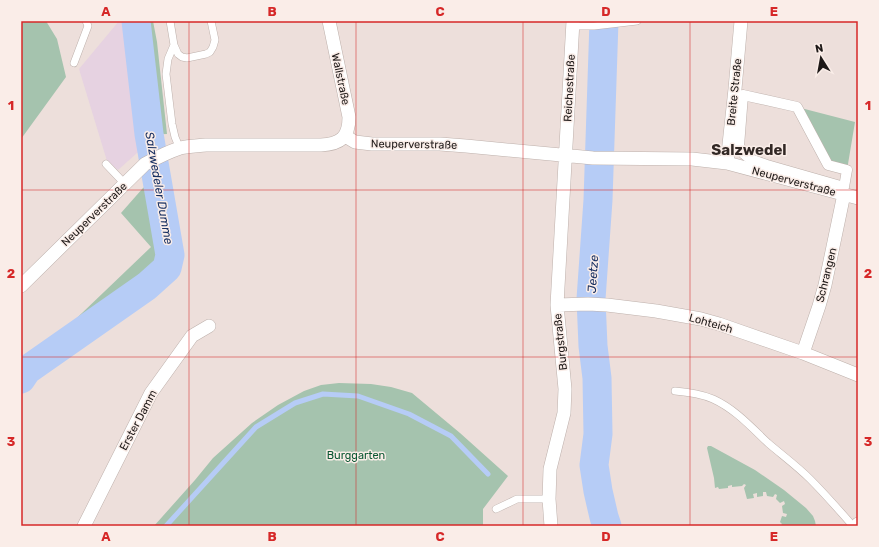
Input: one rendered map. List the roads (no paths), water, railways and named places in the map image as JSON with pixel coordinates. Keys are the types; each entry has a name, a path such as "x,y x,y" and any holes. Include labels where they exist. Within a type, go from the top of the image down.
{"street":[{"name":"Wallstraße","path":"329,21 349,117 349,125 345,136"},
{"name":"Breite Straße","path":"727,163 741,21"},
{"name":"Reichestraße","path":"566,155 573,24"},
{"path":"743,95 797,107 828,165 847,170 844,186 750,159 744,154 739,146 743,95"},
{"name":"Neuperverstraße","path":"21,286 145,164 163,154 190,146 321,145 334,144 345,136 355,142 372,144 447,144 608,159 692,159 727,163 858,198"},
{"name":"Burgstraße","path":"551,526 549,499 550,469 564,413 565,389 557,305 566,155"},
{"name":"Schrangen","path":"803,353 825,284 844,194"},
{"name":"Lohteich","path":"557,305 593,304 656,310 701,319 803,353 858,375"},
{"name":"Erster Damm","path":"84,526 151,394 192,336 210,326"}],"lane":[{"path":"74,63 88,26 86,21"},
{"path":"170,21 174,44 178,54 187,58 210,52 215,40 211,21"},
{"path":"573,24 594,26 637,21"},
{"path":"174,44 168,59 166,74 172,124 180,149"},
{"path":"106,164 125,184"},
{"path":"674,391 704,395 742,417 768,443 809,478 853,526"},
{"path":"496,509 517,499 549,499"}],"waterway":[{"name":"Salzwedeler Dumme","path":"21,379 27,370 147,286 167,268 170,255 149,134 136,21"},
{"name":"Jeetze","path":"604,21 598,200 591,299 593,346 597,378 598,434 594,465 598,491 607,526"},
{"path":"166,526 256,427 295,403 323,394 358,396 409,414 451,436 488,474"}],"district":[{"name":"Salzwedel","path":"749,150"}],"park label":[{"name":"Burggarten","path":"356,455"}]}
